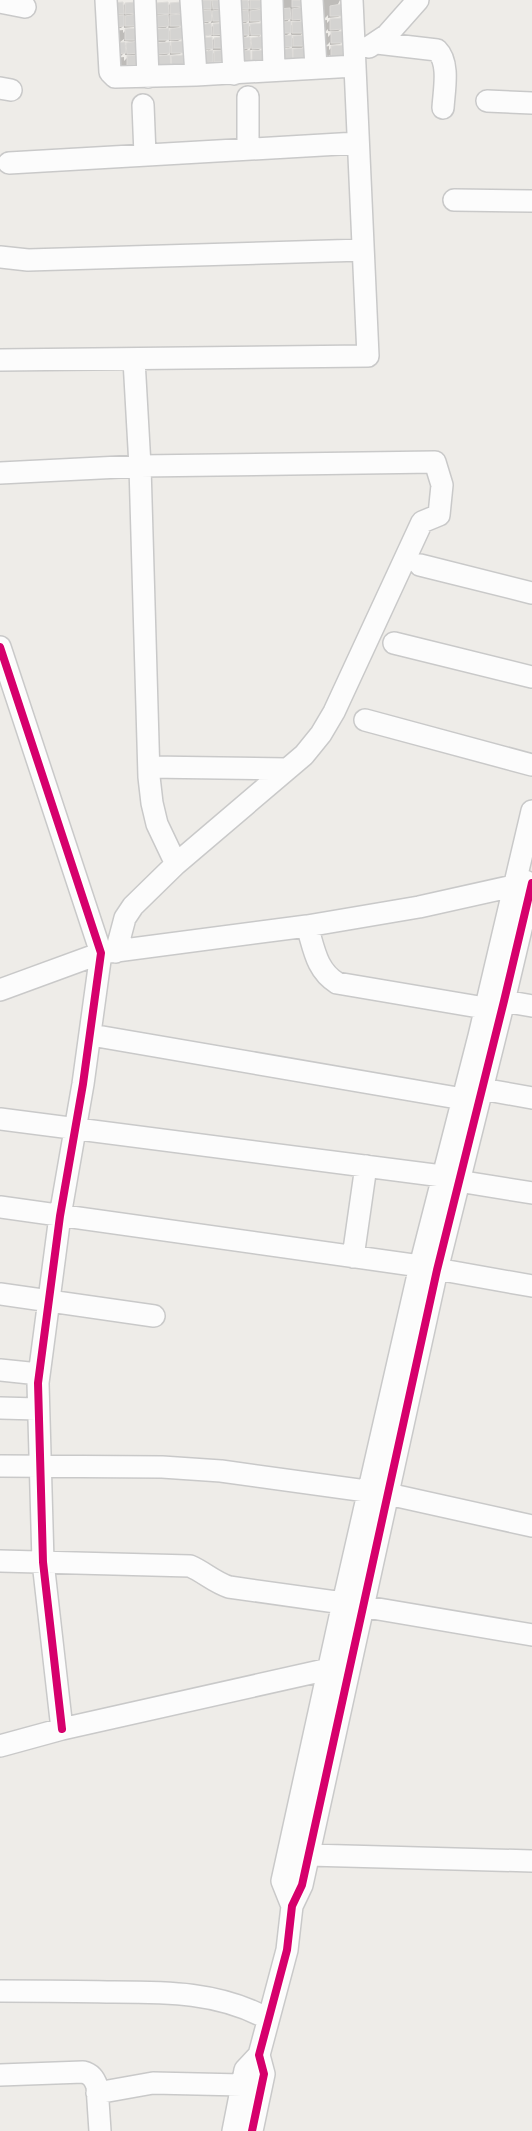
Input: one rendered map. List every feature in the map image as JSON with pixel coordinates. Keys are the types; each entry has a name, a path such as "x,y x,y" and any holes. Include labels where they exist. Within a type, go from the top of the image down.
{"street":[{"path":"106,0 112,75 120,77 234,74 316,67 355,59 387,35 418,0"},
{"path":"145,0 148,77"},
{"path":"191,0 196,76"},
{"path":"230,0 234,74"},
{"path":"272,0 274,70"},
{"path":"312,0 316,67"},
{"path":"0,360 368,356 352,0"},
{"path":"0,2 25,7"},
{"path":"376,44 437,50 442,56 444,64 443,108"},
{"path":"248,96 248,149"},
{"path":"487,102 532,103"},
{"path":"143,105 145,155"},
{"path":"9,163 357,143"},
{"path":"454,200 532,201"},
{"path":"0,257 38,260 363,250"},
{"path":"134,360 140,466 148,767 152,803 157,824 176,864"},
{"path":"0,473 140,466 435,462 442,485 439,515 422,522 334,712 321,734 304,755 176,864 129,912 109,953 91,1035 60,1216 39,1374 38,1409 43,1562 62,1728"},
{"path":"420,565 532,593"},
{"path":"394,643 532,677"},
{"path":"0,647 109,953"},
{"path":"365,720 532,765"},
{"path":"148,767 288,769"},
{"path":"252,2131 264,2074 259,2055 287,1950 292,1906 302,1885 363,1606 378,1493 450,1178 463,1099 495,1005 526,883 532,812"},
{"path":"0,990 109,953 307,926 419,907 526,883"},
{"path":"307,926 320,967 328,977 337,983 495,1005 532,1006"},
{"path":"450,1178 482,1090 495,1005"},
{"path":"91,1035 463,1099"},
{"path":"482,1090 532,1098"},
{"path":"0,1119 366,1166 450,1178 532,1193"},
{"path":"353,1257 366,1166"},
{"path":"0,1206 428,1268 532,1286"},
{"path":"0,1294 154,1316"},
{"path":"0,1370 39,1374"},
{"path":"0,1408 38,1409"},
{"path":"0,1466 162,1468 221,1471 378,1493 532,1526"},
{"path":"292,1906 282,1881 343,1603 378,1493"},
{"path":"0,1561 190,1566 199,1570 214,1582 229,1587 363,1606 532,1635"},
{"path":"0,1746 62,1728 329,1669"},
{"path":"309,1855 532,1861"},
{"path":"0,1991 193,1994 213,1997 238,2005 268,2019"},
{"path":"233,2131 245,2070 259,2055"},
{"path":"0,2075 83,2072 89,2074 95,2080 100,2131"},
{"path":"97,2094 154,2083 242,2085"}],"building":[{"path":"199,0 211,0 211,9 199,9"},
{"path":"212,0 224,0 225,8 213,9"},
{"path":"237,0 248,0 249,9 237,9"},
{"path":"250,0 262,0 262,8 250,9"},
{"path":"292,0 303,0 304,6 292,7"},
{"path":"123,2 124,14 112,14 112,3"},
{"path":"136,2 137,13 125,14 125,3"},
{"path":"168,2 169,14 157,14 157,3"},
{"path":"181,2 182,13 170,14 170,3"},
{"path":"341,4 342,16 330,16 330,6"},
{"path":"303,7 304,19 292,20 292,9"},
{"path":"290,8 291,19 279,20 279,9"},
{"path":"224,9 225,21 213,21 212,11"},
{"path":"262,9 262,21 250,21 250,11"},
{"path":"211,10 212,21 200,22 199,11"},
{"path":"248,10 249,21 237,22 237,11"},
{"path":"137,14 137,26 125,26 125,16"},
{"path":"168,14 169,26 157,27 157,16"},
{"path":"182,14 182,26 170,26 170,15"},
{"path":"124,15 124,26 112,27 112,16"},
{"path":"341,18 342,29 330,30 330,19"},
{"path":"291,21 291,33 279,33 279,23"},
{"path":"304,21 304,33 292,33 292,22"},
{"path":"211,23 212,35 200,36 200,25"},
{"path":"225,23 225,34 213,35 213,24"},
{"path":"249,23 249,35 237,35 237,25"},
{"path":"262,23 263,35 251,35 250,24"},
{"path":"182,27 182,39 170,40 170,29"},
{"path":"137,28 137,40 125,40 125,29"},
{"path":"169,28 169,40 157,40 157,29"},
{"path":"343,31 343,43 331,43 331,32"},
{"path":"292,35 292,47 280,47 280,36"},
{"path":"305,35 305,46 293,46 293,36"},
{"path":"226,36 226,48 214,48 214,38"},
{"path":"263,36 264,48 252,49 251,38"},
{"path":"212,37 213,49 201,49 201,38"},
{"path":"250,37 251,48 238,49 238,38"},
{"path":"138,41 139,53 127,54 126,43"},
{"path":"183,41 183,53 171,53 171,42"},
{"path":"125,42 126,53 114,54 113,43"},
{"path":"170,42 170,53 158,54 158,43"},
{"path":"343,45 343,56 331,57 331,46"},
{"path":"292,48 293,60 280,61 280,50"},
{"path":"305,48 306,60 293,60 293,49"},
{"path":"213,50 213,62 201,63 201,52"},
{"path":"226,50 226,62 214,62 214,51"},
{"path":"250,50 251,62 239,62 238,52"},
{"path":"263,50 264,62 252,62 252,51"},
{"path":"138,55 139,67 127,67 127,56"},
{"path":"170,55 171,67 158,67 158,56"},
{"path":"183,55 184,66 172,67 171,56"}],"cycle path":[{"path":"0,647 101,953 83,1084 60,1216 38,1383 43,1562 62,1729"},
{"path":"252,2131 264,2074 259,2055 287,1950 292,1906 302,1885 437,1270 532,883"}]}
